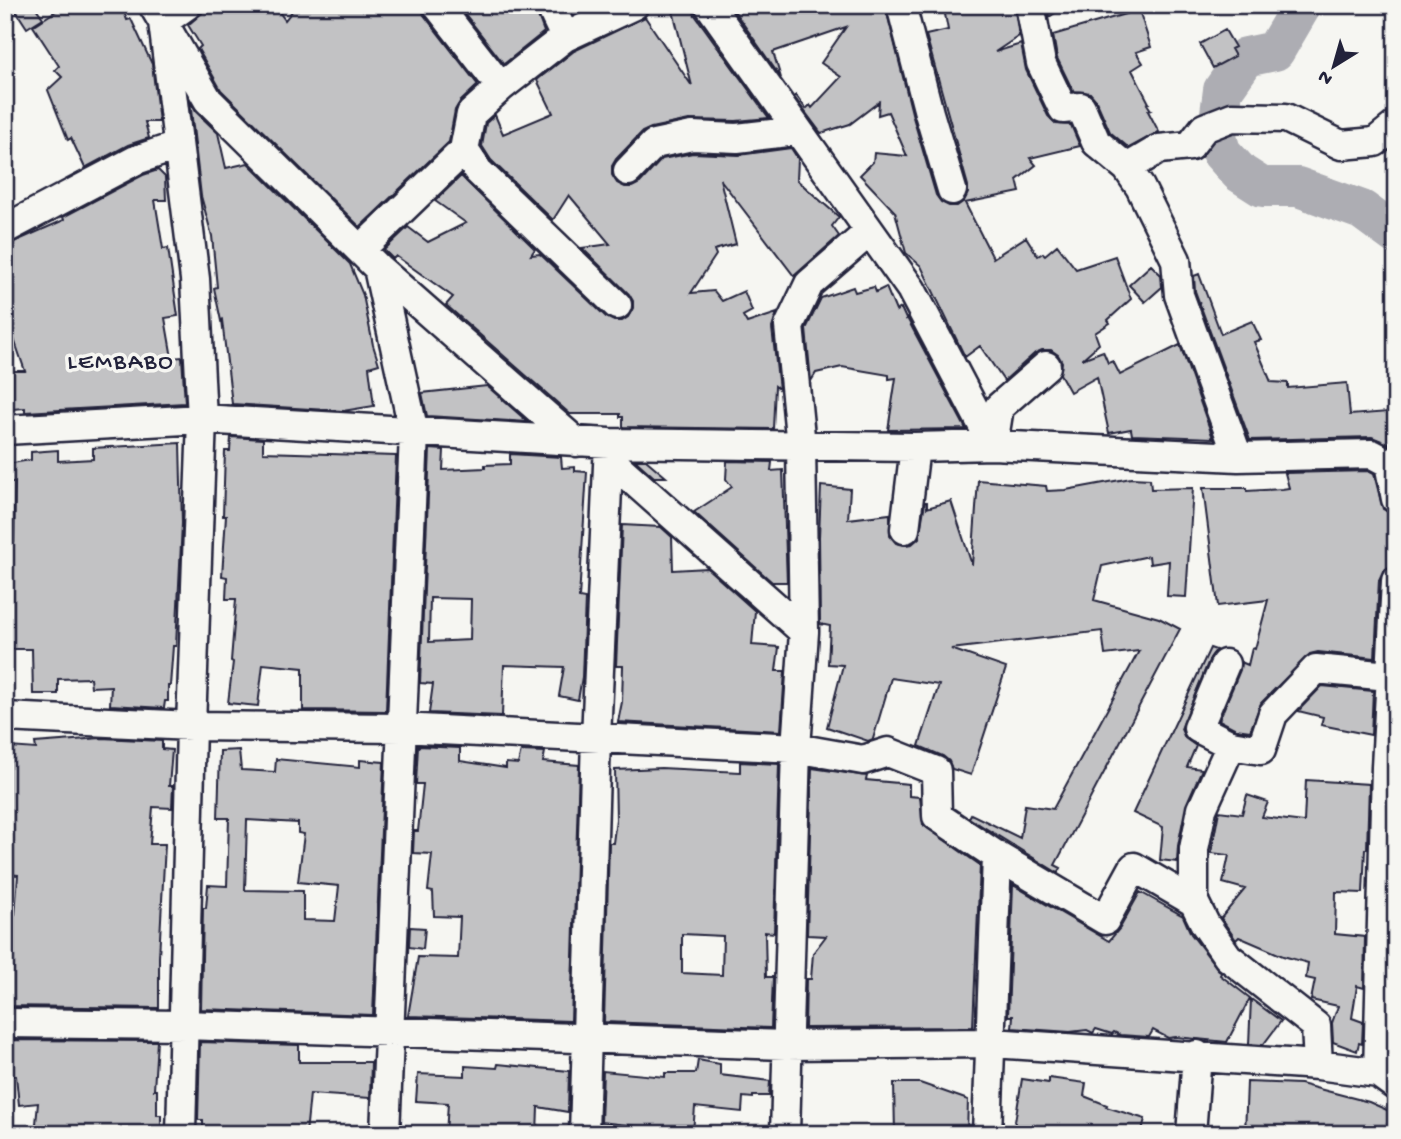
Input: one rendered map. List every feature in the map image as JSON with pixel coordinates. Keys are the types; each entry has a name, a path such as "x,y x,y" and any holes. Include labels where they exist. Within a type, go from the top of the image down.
{"street":[{"path":"158,14 187,5"},
{"path":"437,5 501,87"},
{"path":"550,5 565,37"},
{"path":"369,259 464,150 471,114 565,37 634,5"},
{"path":"709,5 911,289 993,445"},
{"path":"901,5 929,113 953,190"},
{"path":"1030,5 1041,63 1063,109 1081,107 1096,142 1127,168 1140,187 1176,260 1179,295 1238,457"},
{"path":"158,14 194,279 202,419 181,1134"},
{"path":"158,14 208,100 369,259 576,442"},
{"path":"1127,168 1159,149 1190,146 1204,128 1222,121 1286,118 1341,145 1375,142 1396,125"},
{"path":"628,171 654,144 692,136 737,138 797,131"},
{"path":"5,229 136,160 177,146"},
{"path":"464,150 478,171 617,305"},
{"path":"785,1134 796,748 804,632 801,446 789,326 809,284 869,232"},
{"path":"369,259 414,433 385,1134"},
{"path":"993,445 999,407 1046,366"},
{"path":"5,430 202,419 576,442 609,451 993,445 1238,457 1372,454 1389,463 1396,499"},
{"path":"905,529 915,447"},
{"path":"609,451 804,632"},
{"path":"584,1134 596,738 609,451"},
{"path":"5,1023 184,1024 786,1045 992,1043 1318,1065 1387,1080 1390,676 1396,581"},
{"path":"1225,664 1198,728 1231,745 1261,750 1273,714 1316,669 1390,676"},
{"path":"5,717 191,726 401,728 796,748 863,760 888,752 936,771 937,816 997,856 1105,920 1134,867 1194,902"},
{"path":"1231,745 1202,809 1194,849 1194,902 1205,924 1228,957 1316,1026 1318,1065"},
{"path":"988,1134 997,856"},
{"path":"1197,1055 1191,1134 1199,1134"}],"building":[{"path":"25,5 34,5 43,18 27,28 16,11"},
{"path":"65,5 115,5 118,11 123,9 127,20 131,19 152,64 159,122 145,122 149,138 128,145 85,168 71,138 68,140 48,90 62,77 55,70 59,66 33,26"},
{"path":"203,5 274,5 285,20 297,5 421,5 424,15 478,85 455,110 449,142 360,227 221,90 188,25 202,13"},
{"path":"458,5 534,5 544,32 504,64"},
{"path":"568,5 594,5 573,15"},
{"path":"730,5 885,5 936,195 941,202 957,206 964,201 968,186 926,35 948,30 944,9 962,5 965,10 993,5 1014,5 1019,36 995,52 1021,44 1026,70 1048,116 1056,124 1071,125 1080,146 1030,158 1036,165 1017,180 1020,192 965,203 993,258 1026,237 1038,256 1043,253 1045,255 1057,245 1076,269 1115,256 1131,299 1108,320 1110,323 1095,333 1099,344 1082,359 1103,351 1108,363 1113,361 1120,375 1180,345 1213,438 1132,435 1131,429 1109,433 1097,377 1070,392 1060,374 1062,362 1051,350 1035,353 1004,381 980,346 965,357 921,266 906,253 895,212 860,175 873,162 874,153 907,156 888,112 878,115 879,102 850,124 821,133 794,97 796,95 806,109 810,105 812,108 841,77 821,63 846,27 773,52 781,78"},
{"path":"1047,5 1067,5 1049,17"},
{"path":"692,6 695,15 769,118 736,121 689,120 651,128 642,132 616,159 612,166 612,175 617,183 632,187 640,183 662,159 693,153 739,155 791,148 798,159 797,180 839,217 832,226 839,236 794,276 720,179 736,244 714,250 716,255 691,293 714,291 722,301 744,291 752,311 743,316 747,323 777,313 772,328 779,389 775,386 773,429 623,427 623,417 620,417 620,414 570,414 446,305 453,297 396,256 393,259 384,250 408,227 428,242 466,223 435,201 461,176 535,249 531,255 540,254 606,317 622,321 628,317 633,308 629,294 582,248 610,244 569,195 553,220 491,160 482,146 486,123 495,115 503,134 553,113 537,80 574,51 645,17 692,86 673,11"},
{"path":"1139,10 1151,47 1136,52 1143,63 1132,70 1149,103 1147,104 1151,110 1148,111 1159,132 1129,148 1110,132 1096,100 1090,93 1073,91 1057,58 1053,35"},
{"path":"1225,30 1235,47 1231,49 1235,56 1213,68 1200,44"},
{"path":"190,101 196,112 218,133 226,168 248,163 350,264 363,295 379,364 369,367 374,406 343,411 232,404 222,320 214,288 217,287 212,236 201,196"},
{"path":"158,170 165,177 166,200 155,200 163,249 168,248 178,316 165,318 172,358 182,357 185,403 25,412 25,408 12,409 12,371 25,371 5,313 5,246 64,220 63,217 143,175"},
{"path":"1151,265 1161,275 1162,287 1145,302 1129,285"},
{"path":"1199,274 1221,334 1252,321 1261,340 1254,342 1271,382 1288,383 1288,388 1347,383 1350,415 1388,412 1389,444 1372,437 1250,440 1195,291 1194,276"},
{"path":"853,287 855,292 874,287 876,292 886,287 896,311 901,308 907,318 966,429 888,430 896,378 889,379 889,375 842,367 816,373 811,381 806,329 821,298"},
{"path":"487,386 528,422 427,416 422,393"},
{"path":"231,437 263,439 263,452 396,456 386,711 303,710 303,668 263,664 258,706 228,703 236,599 226,599 227,577 222,576 226,516 223,516 225,451 230,451"},
{"path":"180,443 182,523 176,646 173,646 168,701 165,701 164,708 110,705 111,686 91,687 90,678 58,679 58,694 33,694 32,649 9,649 5,567 10,566 9,542 14,542 15,482 8,483 6,464 31,460 31,452 58,450 58,461 93,459 93,448"},
{"path":"430,449 444,450 443,470 510,464 510,454 561,457 562,468 575,467 575,471 587,472 579,598 585,599 582,677 578,700 559,696 564,667 504,665 502,716 429,713 433,684 420,683","holes":["430,598 471,599 470,640 429,642"]},
{"path":"635,460 646,460 666,477 654,477"},
{"path":"727,461 772,462 771,471 783,470 787,582 772,582 694,512 732,487 726,479"},
{"path":"1368,471 1374,474 1383,509 1396,515 1396,547 1392,565 1383,571 1379,580 1375,658 1318,652 1310,654 1261,703 1250,731 1236,729 1219,720 1241,662 1248,665 1252,648 1255,649 1268,600 1218,606 1203,488 1247,488 1247,491 1282,489 1289,488 1285,473"},
{"path":"1131,478 1150,479 1151,489 1193,488 1186,597 1167,596 1169,561 1150,564 1149,556 1102,566 1094,600 1159,618 1180,629 1055,865 1061,868 1058,873 969,818 971,814 1020,838 1025,805 1053,809 1139,651 1105,655 1102,631 951,649 1006,668 971,775 952,769 943,756 919,746 939,685 891,678 873,739 868,741 827,727 843,665 828,664 830,626 820,624 821,486 850,489 848,519 890,514 890,536 896,543 904,545 912,544 919,538 925,502 927,508 951,501 972,565 978,480 1046,486 1047,491"},
{"path":"622,525 661,527 672,537 673,570 707,568 755,611 752,645 779,647 776,671 785,671 781,731 618,722 622,702 623,666 616,666"},
{"path":"1210,648 1216,650 1210,658 1181,729 1185,738 1196,746 1187,767 1202,769 1186,805 1177,862 1160,860 1163,827 1133,813"},
{"path":"1322,686 1373,691 1371,735 1321,725 1323,717 1298,711"},
{"path":"101,738 162,741 162,749 172,750 169,786 173,786 172,808 153,807 150,844 165,844 159,1008 5,1006 5,915 15,915 18,875 5,874 5,768 9,769 10,747 36,749 35,743"},
{"path":"418,746 460,748 460,761 506,768 506,763 518,764 521,751 545,752 543,762 579,765 571,1021 408,1016 418,957 458,958 460,917 434,916 433,892 428,891 432,854 413,853 414,831 418,831 423,784 416,784"},
{"path":"239,750 241,770 275,772 276,759 360,767 360,760 384,762 373,1015 201,1009 203,908 206,908 208,885 227,886 229,818 218,818 220,751","holes":["247,820 298,823 298,833 304,834 298,882 339,886 335,921 303,920 303,891 245,890"]},
{"path":"740,762 779,764 774,933 765,932 766,977 773,977 771,1028 604,1022 609,843 613,843 616,819 615,770 661,768 740,772","holes":["682,934 723,936 722,975 682,973"]},
{"path":"812,768 867,776 866,780 909,784 909,796 920,797 923,825 980,865 973,1027 805,1028 806,979 811,979 813,953 826,936 807,935"},
{"path":"1306,780 1369,784 1363,893 1336,892 1335,934 1365,937 1364,988 1357,986 1352,1018 1363,1022 1362,1044 1359,1043 1357,1051 1333,1042 1332,1023 1338,1006 1311,1000 1315,980 1306,978 1308,963 1283,956 1239,937 1236,940 1221,918 1245,889 1223,883 1229,855 1211,853 1219,811 1242,814 1247,795 1268,802 1262,817 1304,822"},
{"path":"1013,885 1109,941 1120,928 1140,892 1183,916 1191,934 1220,975 1250,998 1227,1042 1168,1038 1153,1030 1149,1037 1120,1035 1114,1032 1112,1034 1096,1029 1093,1033 1087,1030 1070,1032 1012,1028 1013,1016 1008,1016"},
{"path":"410,927 425,928 423,949 409,947"},
{"path":"1251,999 1281,1021 1263,1045 1249,1044"},
{"path":"5,1040 157,1041 154,1090 157,1090 157,1115 161,1115 161,1134 35,1134 38,1103 19,1105 16,1076 5,1076"},
{"path":"200,1042 299,1045 299,1062 371,1062 370,1098 310,1094 306,1134 203,1134 203,1120 198,1120"},
{"path":"698,1060 720,1064 720,1075 770,1081 769,1096 743,1097 742,1112 695,1107 693,1133 601,1122 603,1071 665,1077 665,1073 696,1073"},
{"path":"498,1064 569,1071 568,1112 538,1107 537,1134 446,1134 448,1103 416,1101 418,1074 465,1076 465,1066 497,1068"},
{"path":"1049,1078 1086,1083 1084,1096 1107,1105 1106,1107 1145,1119 1141,1134 1013,1134 1022,1079 1049,1083"},
{"path":"1247,1082 1300,1084 1369,1102 1396,1114 1396,1134 1245,1134"},
{"path":"894,1083 920,1083 968,1100 967,1134 895,1134"}],"waterway":[{"path":"1302,5 1275,51 1246,57 1223,90 1217,137 1221,152 1240,173 1262,187 1298,187 1362,210 1396,235"}],"district":[{"name":"LEMBABO","path":"121,360"}]}
